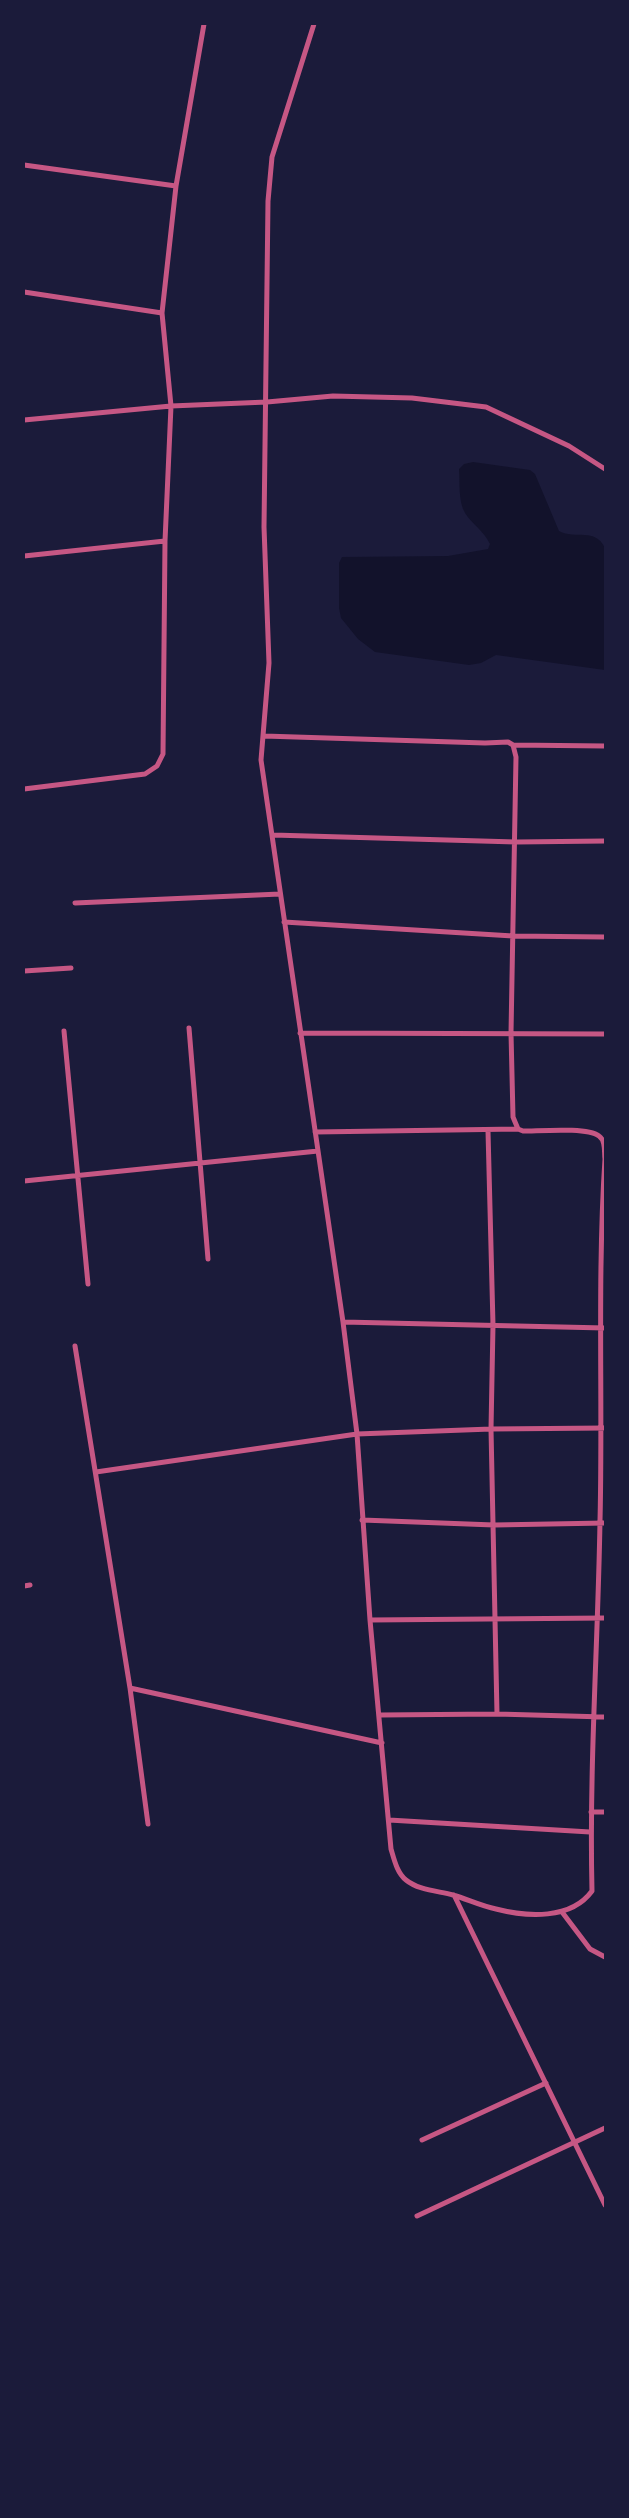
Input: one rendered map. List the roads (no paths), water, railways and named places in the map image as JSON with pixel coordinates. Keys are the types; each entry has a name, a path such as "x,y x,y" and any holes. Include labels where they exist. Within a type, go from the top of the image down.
{"street":[{"path":"24,789 145,774 157,766 163,754 165,541 171,406 162,313 176,186 204,24"},
{"path":"314,24 272,157 268,201 264,527 269,663 261,760 273,835 284,922 343,1322 357,1434 370,1620 391,1849 399,1872 406,1880 424,1888 454,1895 496,1910 540,1914 562,1912 588,1897 592,1891 590,1832 597,1618 603,1523 604,1141 602,1136 588,1132 524,1131 518,1129 488,1131 315,1132"},
{"path":"24,165 176,186"},
{"path":"24,292 162,313"},
{"path":"24,420 171,406 267,402 333,396 412,398 486,407 569,446 605,469"},
{"path":"24,556 165,541"},
{"path":"264,736 485,743 508,742 513,745 605,746"},
{"path":"513,745 516,757 516,842 511,1033 513,1117 518,1129"},
{"path":"273,835 516,842 605,841"},
{"path":"75,903 280,894"},
{"path":"284,922 513,936 605,937"},
{"path":"24,971 72,968"},
{"path":"189,1028 208,1259"},
{"path":"64,1031 88,1284"},
{"path":"300,1033 605,1034"},
{"path":"488,1131 493,1325 491,1429 497,1714"},
{"path":"24,1181 318,1151"},
{"path":"343,1322 603,1328"},
{"path":"75,1346 130,1688 148,1824"},
{"path":"96,1472 357,1434 491,1429 604,1428"},
{"path":"362,1520 494,1525 603,1523"},
{"path":"370,1620 605,1618"},
{"path":"130,1688 382,1743"},
{"path":"380,1715 497,1714 605,1717"},
{"path":"591,1812 605,1812"},
{"path":"389,1820 590,1832"},
{"path":"454,1895 605,2205"},
{"path":"562,1912 590,1949 605,1957"},
{"path":"422,2140 546,2083"},
{"path":"417,2216 605,2128"}]}
